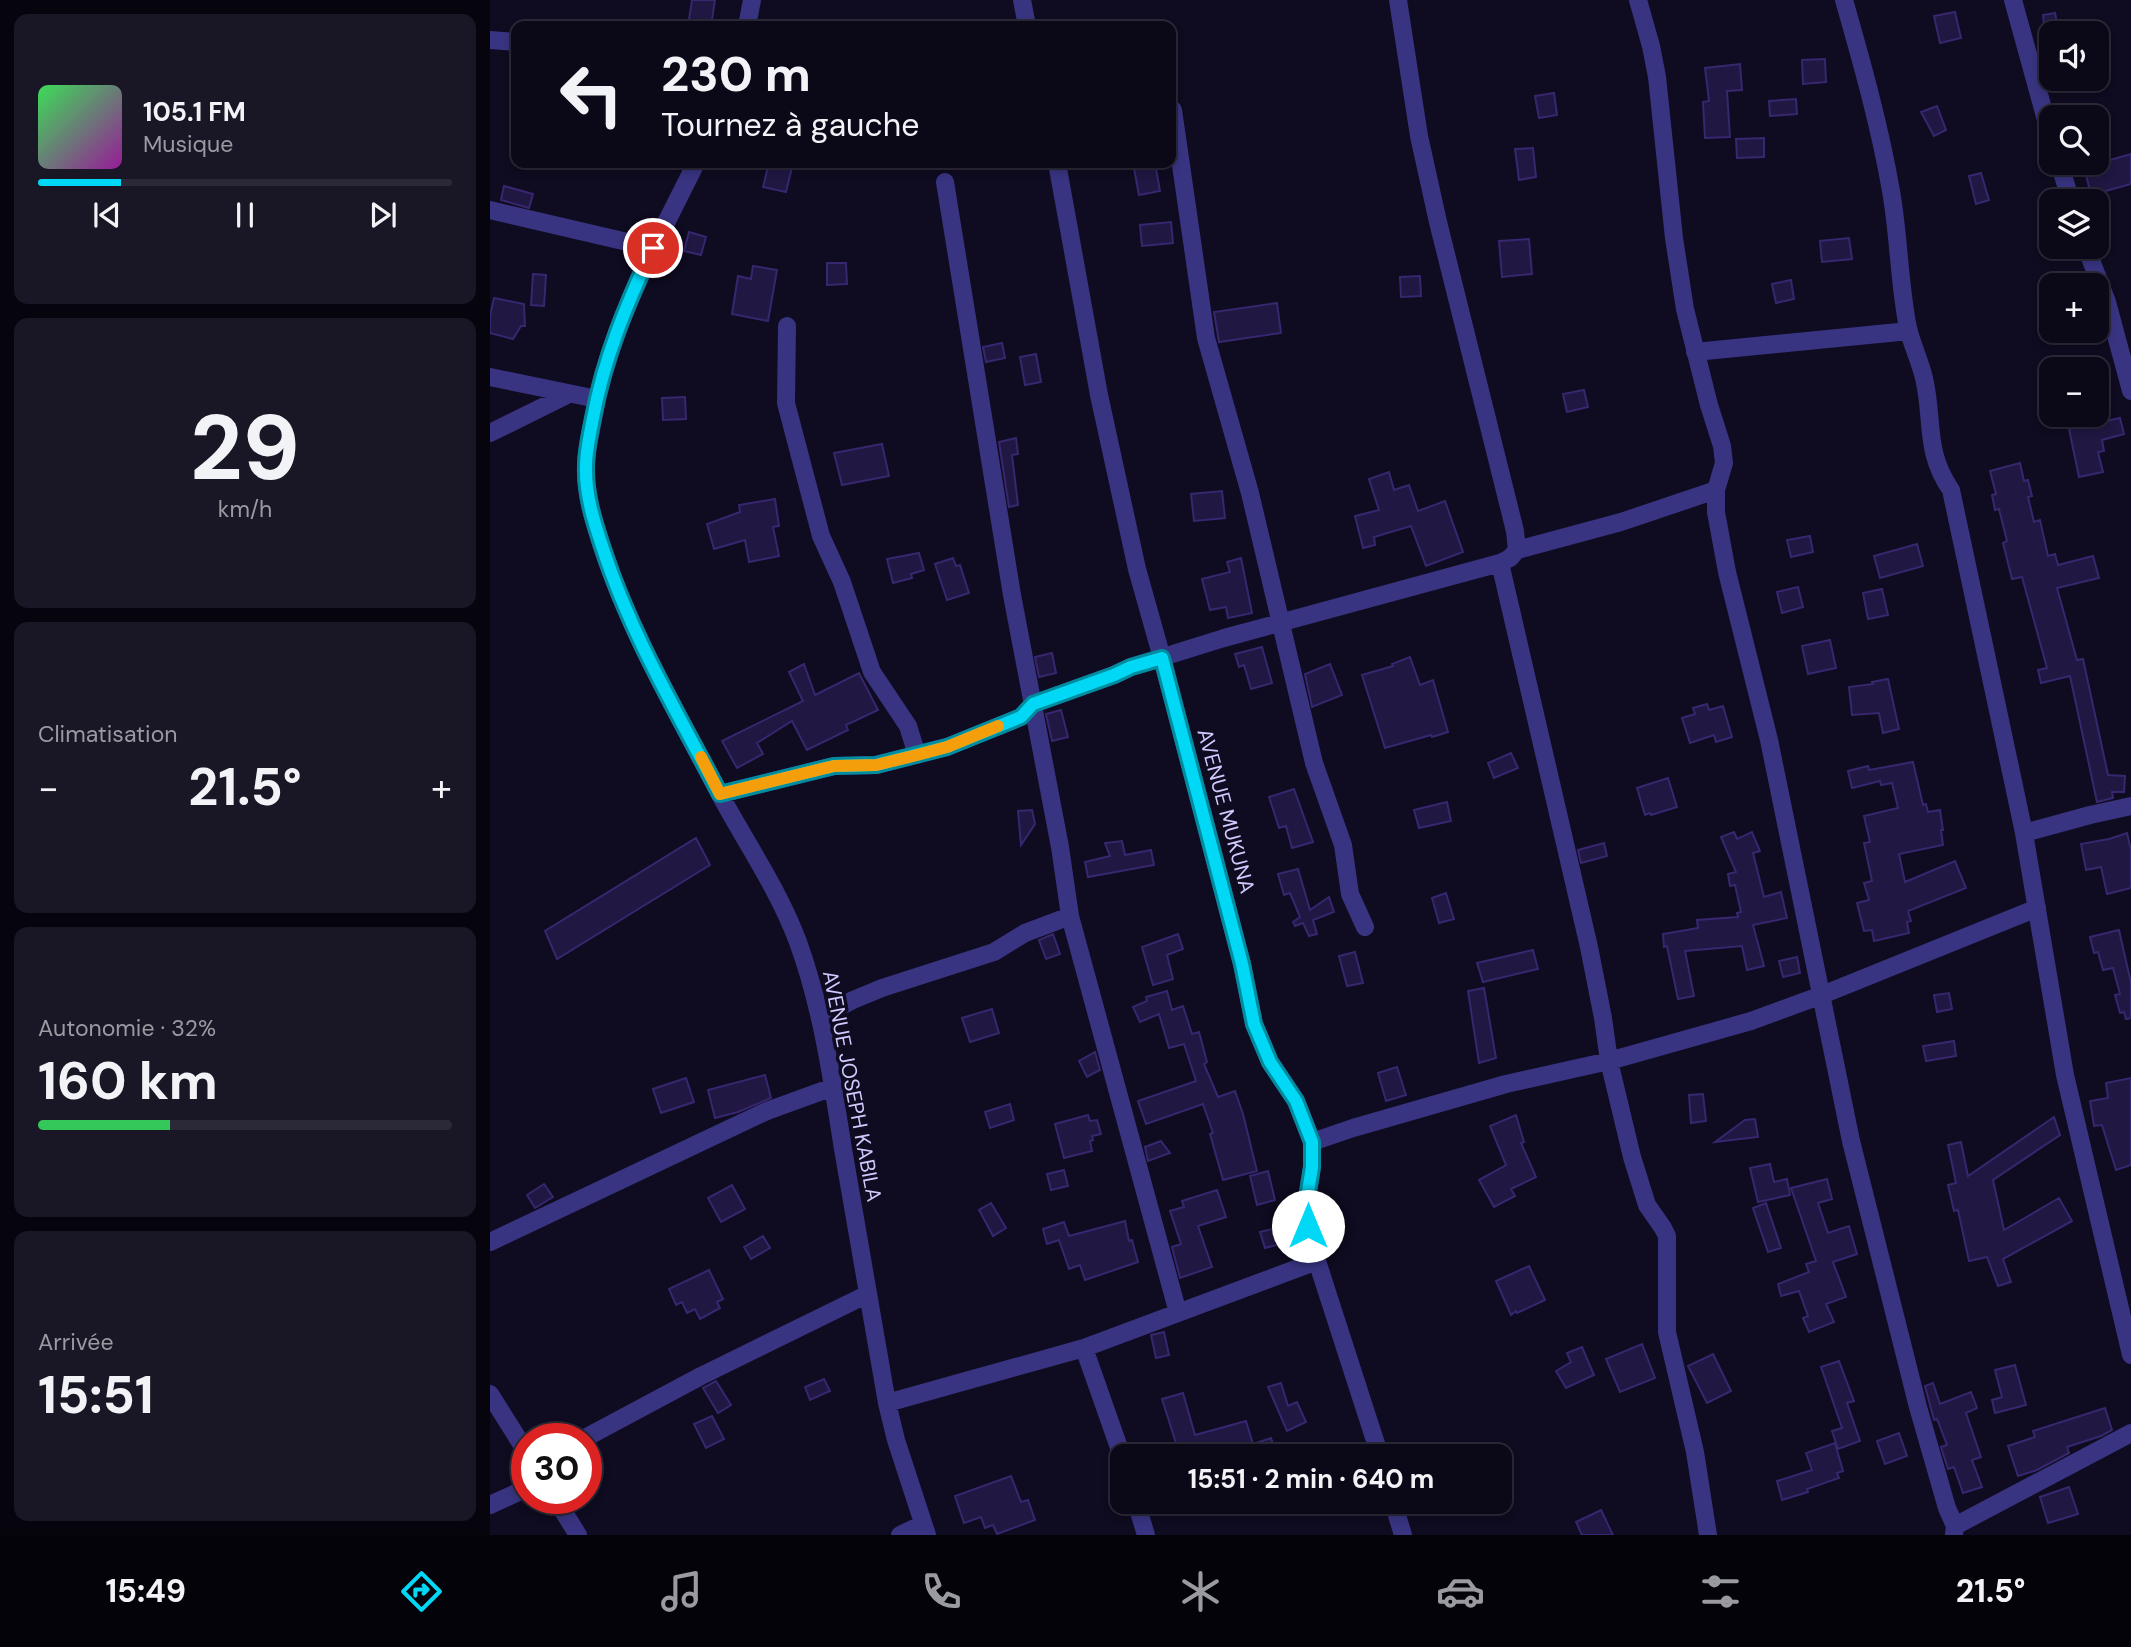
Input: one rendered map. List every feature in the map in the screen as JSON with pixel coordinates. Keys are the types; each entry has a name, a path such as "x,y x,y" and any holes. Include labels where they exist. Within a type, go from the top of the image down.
{"street":[{"path":"748,21 752,0"},
{"path":"1022,0 1026,21"},
{"path":"1398,0 1419,136 1464,331 1516,531 1517,550"},
{"path":"1637,0 1657,76 1679,280 1695,352 1722,446 1724,463 1716,490 1716,512 1727,572 1769,740 1851,1141 1883,1276 1955,1530 2131,1433"},
{"path":"1844,0 1891,190 1909,331 1918,356 1929,406 1931,449 1938,469 1951,490 2024,833 2065,1075 2131,1354"},
{"path":"2013,0 2042,105"},
{"path":"490,40 511,42"},
{"path":"1176,131 1206,338 1235,433 1314,763 1343,845 1350,894 1364,927"},
{"name":"AVENUE JOSEPH KABILA","path":"693,168 653,248 605,367 586,464 587,492 608,565 646,653 720,794 779,898 797,939 820,1017 887,1404 902,1463 925,1530"},
{"name":"AVENUE MUKUNA","path":"1058,168 1116,477 1137,569 1242,964 1254,1024 1270,1062 1296,1101 1312,1142 1307,1218 1317,1261 1376,1444"},
{"path":"945,182 1012,595 1060,847 1070,916 1178,1313"},
{"path":"490,210 653,248"},
{"path":"2091,259 2107,302 2131,391"},
{"path":"787,326 786,403 821,536 842,582 872,672 908,726 917,755"},
{"path":"1695,352 1909,331"},
{"path":"490,377 597,399"},
{"path":"490,433 569,394"},
{"path":"720,794 834,766 876,765 947,747 1021,717 1033,704 1131,667 1500,563 1510,558 1517,550 1621,522 1716,490"},
{"path":"1500,563 1589,947 1609,1061 1636,1174 1650,1212 1667,1237 1667,1332 1695,1452 1708,1535"},
{"path":"2024,833 2131,806"},
{"path":"1312,1142 1506,1084 1609,1061 1751,1020 1822,995 2037,908"},
{"path":"820,1017 882,988 994,952 1025,933 1070,916"},
{"path":"490,1242 767,1111 833,1087"},
{"path":"887,1404 1084,1348 1317,1261"},
{"path":"602,1429 701,1376 868,1294"},
{"path":"1084,1348 1118,1444"},
{"path":"490,1394 511,1427"},
{"path":"490,1505 511,1495"},
{"path":"565,1514 578,1535"},
{"path":"1140,1514 1146,1535"},
{"path":"1397,1514 1403,1535"},
{"path":"900,1535 925,1530"}],"building":[{"path":"692,0 715,0 712,21 689,21"},
{"path":"1955,12 1961,38 1940,43 1934,16"},
{"path":"2055,13 2057,21 2044,21 2043,15"},
{"path":"1825,59 1826,82 1803,84 1802,60"},
{"path":"1740,64 1742,90 1727,91 1730,137 1705,138 1703,102 1709,101 1705,68"},
{"path":"1554,93 1557,115 1539,118 1535,96"},
{"path":"1796,99 1797,114 1770,116 1769,101"},
{"path":"1937,106 1946,130 1934,136 1921,112"},
{"path":"1764,138 1764,157 1737,158 1736,139"},
{"path":"1533,148 1536,177 1519,180 1515,149"},
{"path":"2131,154 2131,184 2109,190 2090,189 2086,175 2109,175 2109,156 2110,160"},
{"path":"768,168 792,168 786,192 763,187"},
{"path":"1134,168 1156,168 1160,191 1139,195"},
{"path":"1981,173 1989,200 1976,204 1969,176"},
{"path":"504,186 533,194 529,208 501,200"},
{"path":"1171,222 1173,243 1142,246 1140,225"},
{"path":"689,232 706,237 701,255 684,251"},
{"path":"1849,238 1852,259 1822,262 1820,241"},
{"path":"1529,239 1532,274 1502,277 1499,241"},
{"path":"827,263 846,263 847,284 827,285"},
{"path":"753,266 777,270 768,321 732,314 738,276 751,279"},
{"path":"533,274 546,275 544,306 531,305"},
{"path":"1420,276 1421,296 1401,297 1400,277"},
{"path":"1791,280 1794,299 1776,303 1772,284"},
{"path":"494,298 524,304 525,326 521,326 513,339 490,333"},
{"path":"1277,303 1281,333 1219,342 1214,312"},
{"path":"1002,343 1005,358 986,362 983,347"},
{"path":"1036,354 1041,382 1025,385 1020,357"},
{"path":"1584,390 1588,407 1567,412 1563,394"},
{"path":"685,397 686,419 663,420 662,398"},
{"path":"2120,418 2124,434 2102,440 2104,451 2098,452 2103,472 2079,477 2069,429 2109,427 2109,420"},
{"path":"1016,438 1018,454 1012,455 1018,505 1009,507 999,442"},
{"path":"882,444 889,476 842,485 834,453"},
{"path":"2020,463 2024,481 2028,480 2032,496 2028,497 2034,522 2040,520 2048,556 2055,554 2058,565 2093,556 2099,578 2057,588 2077,660 2083,659 2108,775 2125,776 2124,792 2112,792 2113,798 2097,802 2070,676 2041,683 2038,670 2047,668 2022,577 2012,579 2003,543 2007,541 1999,509 1995,510 1992,495 1996,494 1990,471"},
{"path":"1389,472 1394,490 1409,485 1418,511 1445,501 1463,552 1426,566 1411,526 1374,537 1375,545 1363,548 1355,516 1379,510 1369,479"},
{"path":"1222,491 1225,518 1194,521 1191,494"},
{"path":"775,499 779,526 773,527 779,556 749,562 745,540 714,549 707,524 740,512 739,505"},
{"path":"1810,536 1813,552 1791,557 1787,540"},
{"path":"1917,544 1923,566 1880,578 1874,556"},
{"path":"919,553 924,570 911,574 912,578 893,583 887,559"},
{"path":"953,558 956,566 960,565 969,593 947,600 935,564"},
{"path":"1241,558 1252,613 1228,618 1226,607 1210,610 1202,579 1230,572 1227,562"},
{"path":"1798,587 1803,607 1782,613 1777,592"},
{"path":"1882,589 1888,615 1868,619 1863,593"},
{"path":"1830,640 1836,668 1808,674 1802,646"},
{"path":"1262,647 1272,683 1251,689 1244,665 1239,667 1235,654"},
{"path":"1052,653 1056,673 1039,677 1035,657"},
{"path":"1410,657 1420,685 1433,680 1448,732 1385,748 1362,675 1393,666 1392,664"},
{"path":"804,664 815,695 859,673 878,710 846,725 848,730 807,750 792,721 757,743 763,754 737,768 722,741 803,701 789,672"},
{"path":"1330,664 1342,695 1312,707 1305,674"},
{"path":"1888,679 1899,729 1883,733 1879,713 1852,715 1849,687"},
{"path":"1707,704 1709,710 1723,706 1732,737 1716,742 1714,735 1690,743 1682,718 1695,714 1693,708"},
{"path":"1061,710 1068,737 1052,741 1046,714"},
{"path":"1511,753 1518,768 1494,778 1488,763"},
{"path":"1913,762 1923,805 1926,804 1928,812 1940,810 1943,845 1899,854 1905,882 1955,861 1966,888 1908,911 1911,921 1907,922 1909,933 1874,941 1872,930 1864,931 1857,903 1869,900 1864,883 1872,881 1864,843 1870,842 1864,816 1898,808 1892,783 1881,785 1880,781 1852,788 1848,771 1868,766 1869,770"},
{"path":"1668,778 1677,807 1645,815 1637,788"},
{"path":"1294,789 1313,842 1292,848 1286,826 1279,828 1269,797"},
{"path":"1447,802 1451,821 1419,828 1414,810"},
{"path":"1032,810 1035,824 1021,845 1018,811"},
{"path":"1734,832 1737,839 1752,832 1760,851 1753,853 1764,897 1781,892 1787,918 1753,925 1764,966 1747,970 1742,946 1685,951 1694,996 1678,999 1663,934 1698,928 1697,920 1738,917 1737,913 1741,912 1735,885 1730,886 1728,874 1736,872 1721,837"},
{"path":"2127,833 2131,850 2131,888 2107,894 2101,867 2086,870 2081,844"},
{"path":"696,838 710,865 557,959 545,931"},
{"path":"1122,841 1125,855 1151,850 1154,865 1088,877 1085,862 1110,856 1105,843"},
{"path":"1604,843 1607,856 1581,863 1578,850"},
{"path":"1298,869 1310,910 1329,897 1334,912 1313,920 1317,934 1309,936 1303,923 1295,926 1293,922 1300,917 1290,893 1284,895 1278,874"},
{"path":"1446,893 1454,919 1439,923 1432,898"},
{"path":"2119,930 2131,983 2131,1018 2126,1019 2124,1012 2120,1013 2115,995 2120,994 2113,968 2103,970 2098,952 2094,953 2090,937"},
{"path":"1053,934 1060,954 1046,959 1039,940"},
{"path":"1178,934 1183,949 1167,955 1173,979 1153,985 1142,947"},
{"path":"1533,950 1538,969 1483,982 1477,963"},
{"path":"1355,952 1363,983 1347,986 1339,956"},
{"path":"1797,957 1800,973 1783,977 1779,961"},
{"path":"1484,988 1496,1058 1479,1063 1468,991"},
{"path":"1167,991 1172,1010 1183,1006 1192,1034 1199,1032 1207,1062 1204,1064 1218,1097 1235,1091 1257,1171 1223,1180 1210,1134 1213,1133 1203,1104 1146,1124 1138,1101 1196,1081 1184,1044 1169,1048 1159,1014 1140,1022 1133,1007 1147,1001 1146,997"},
{"path":"1949,993 1952,1009 1937,1012 1934,995"},
{"path":"992,1009 999,1033 970,1042 962,1018"},
{"path":"1954,1041 1956,1056 1926,1061 1923,1046"},
{"path":"1095,1052 1100,1070 1087,1077 1079,1061"},
{"path":"1397,1067 1406,1095 1386,1101 1378,1073"},
{"path":"765,1075 771,1098 715,1118 708,1090"},
{"path":"686,1078 694,1102 661,1113 653,1089"},
{"path":"2131,1078 2131,1165 2116,1170 2102,1125 2094,1126 2090,1101 2108,1098 2106,1083"},
{"path":"1703,1094 1706,1121 1691,1123 1689,1095"},
{"path":"1010,1104 1014,1120 990,1128 985,1112"},
{"path":"1088,1115 1090,1121 1097,1120 1101,1134 1092,1136 1092,1151 1064,1158 1055,1124"},
{"path":"1516,1115 1524,1142 1521,1143 1536,1177 1511,1189 1515,1196 1494,1207 1479,1180 1506,1165 1490,1126"},
{"path":"2054,1117 2060,1135 1993,1180 2004,1230 2059,1198 2072,1221 2003,1259 2011,1282 1998,1286 1987,1257 1969,1261 1958,1210 1954,1211 1948,1185 1956,1183 1948,1145 1961,1142 1968,1176"},
{"path":"1755,1119 1758,1137 1715,1142 1745,1120"},
{"path":"1161,1141 1170,1153 1148,1161 1145,1147"},
{"path":"1770,1164 1774,1182 1787,1179 1790,1195 1758,1202 1750,1168"},
{"path":"1064,1170 1068,1186 1051,1190 1047,1174"},
{"path":"1268,1171 1275,1200 1257,1205 1250,1176"},
{"path":"1827,1179 1832,1199 1818,1203 1828,1233 1849,1226 1857,1254 1833,1262 1846,1297 1826,1304 1834,1322 1809,1332 1803,1318 1808,1316 1799,1291 1781,1296 1778,1284 1809,1272 1806,1264 1816,1261 1791,1188"},
{"path":"544,1184 553,1197 535,1208 527,1195"},
{"path":"732,1185 745,1209 721,1222 708,1198"},
{"path":"1217,1190 1226,1217 1198,1226 1212,1267 1180,1278 1172,1247 1181,1244 1170,1211 1184,1207 1182,1201"},
{"path":"991,1203 1006,1228 993,1236 979,1210"},
{"path":"1766,1203 1781,1248 1768,1252 1753,1208"},
{"path":"1125,1221 1129,1241 1132,1240 1138,1262 1085,1280 1080,1265 1069,1269 1059,1240 1047,1244 1043,1229 1064,1222 1069,1236"},
{"path":"1276,1228 1280,1244 1265,1248 1260,1232"},
{"path":"763,1236 770,1248 751,1259 744,1247"},
{"path":"1529,1266 1545,1300 1511,1315 1496,1281"},
{"path":"709,1270 723,1299 717,1302 720,1308 700,1319 695,1309 687,1313 682,1302 676,1305 669,1289"},
{"path":"1164,1332 1169,1355 1156,1358 1151,1335"},
{"path":"1642,1344 1655,1378 1620,1392 1606,1359"},
{"path":"1582,1347 1594,1375 1566,1388 1556,1371 1571,1362 1567,1353"},
{"path":"1713,1354 1731,1391 1707,1403 1688,1366"},
{"path":"1839,1361 1854,1401 1847,1403 1860,1441 1838,1449 1832,1431 1842,1428 1821,1367"},
{"path":"2015,1365 2026,1405 1995,1413 1992,1400 2002,1397 1995,1370"},
{"path":"824,1379 830,1391 810,1400 805,1387"},
{"path":"716,1381 731,1405 718,1413 703,1388"},
{"path":"1281,1383 1288,1406 1297,1402 1306,1422 1287,1431 1268,1387"},
{"path":"1933,1383 1940,1404 1971,1392 1977,1408 1966,1413 1981,1457 1972,1460 1982,1487 1963,1493 1954,1467 1948,1469 1941,1447 1947,1445 1937,1419 1934,1420 1925,1386"},
{"path":"1183,1393 1195,1435 1246,1421 1253,1444 1176,1444 1162,1399"},
{"path":"2105,1408 2112,1430 2067,1447 2069,1453 2037,1470 2018,1476 2008,1446 2035,1437 2033,1431"},
{"path":"712,1416 724,1439 706,1448 694,1424"},
{"path":"1899,1433 1907,1456 1885,1464 1877,1441"},
{"path":"1271,1438 1273,1444 1253,1444"},
{"path":"1835,1443 1843,1471 1837,1473 1839,1478 1782,1500 1777,1481 1812,1470 1806,1453"},
{"path":"1011,1476 1021,1502 1028,1500 1035,1520 997,1534 993,1525 985,1528 981,1517 964,1523 955,1496"},
{"path":"2069,1487 2078,1514 2048,1523 2040,1497"},
{"path":"1601,1510 1613,1535 1582,1535 1576,1522"}],"slow traffic":[{"path":"701,757 720,794 834,766 876,765 917,755 947,747 998,726"}],"route":[{"path":"653,248 629,302 601,379 586,464 587,492 608,565 622,599 646,653 720,794 834,766 876,765 947,747 1021,717 1033,704 1162,658 1242,964 1254,1024 1270,1062 1296,1101 1312,1142 1312,1167 1307,1198 1308,1226"}]}
